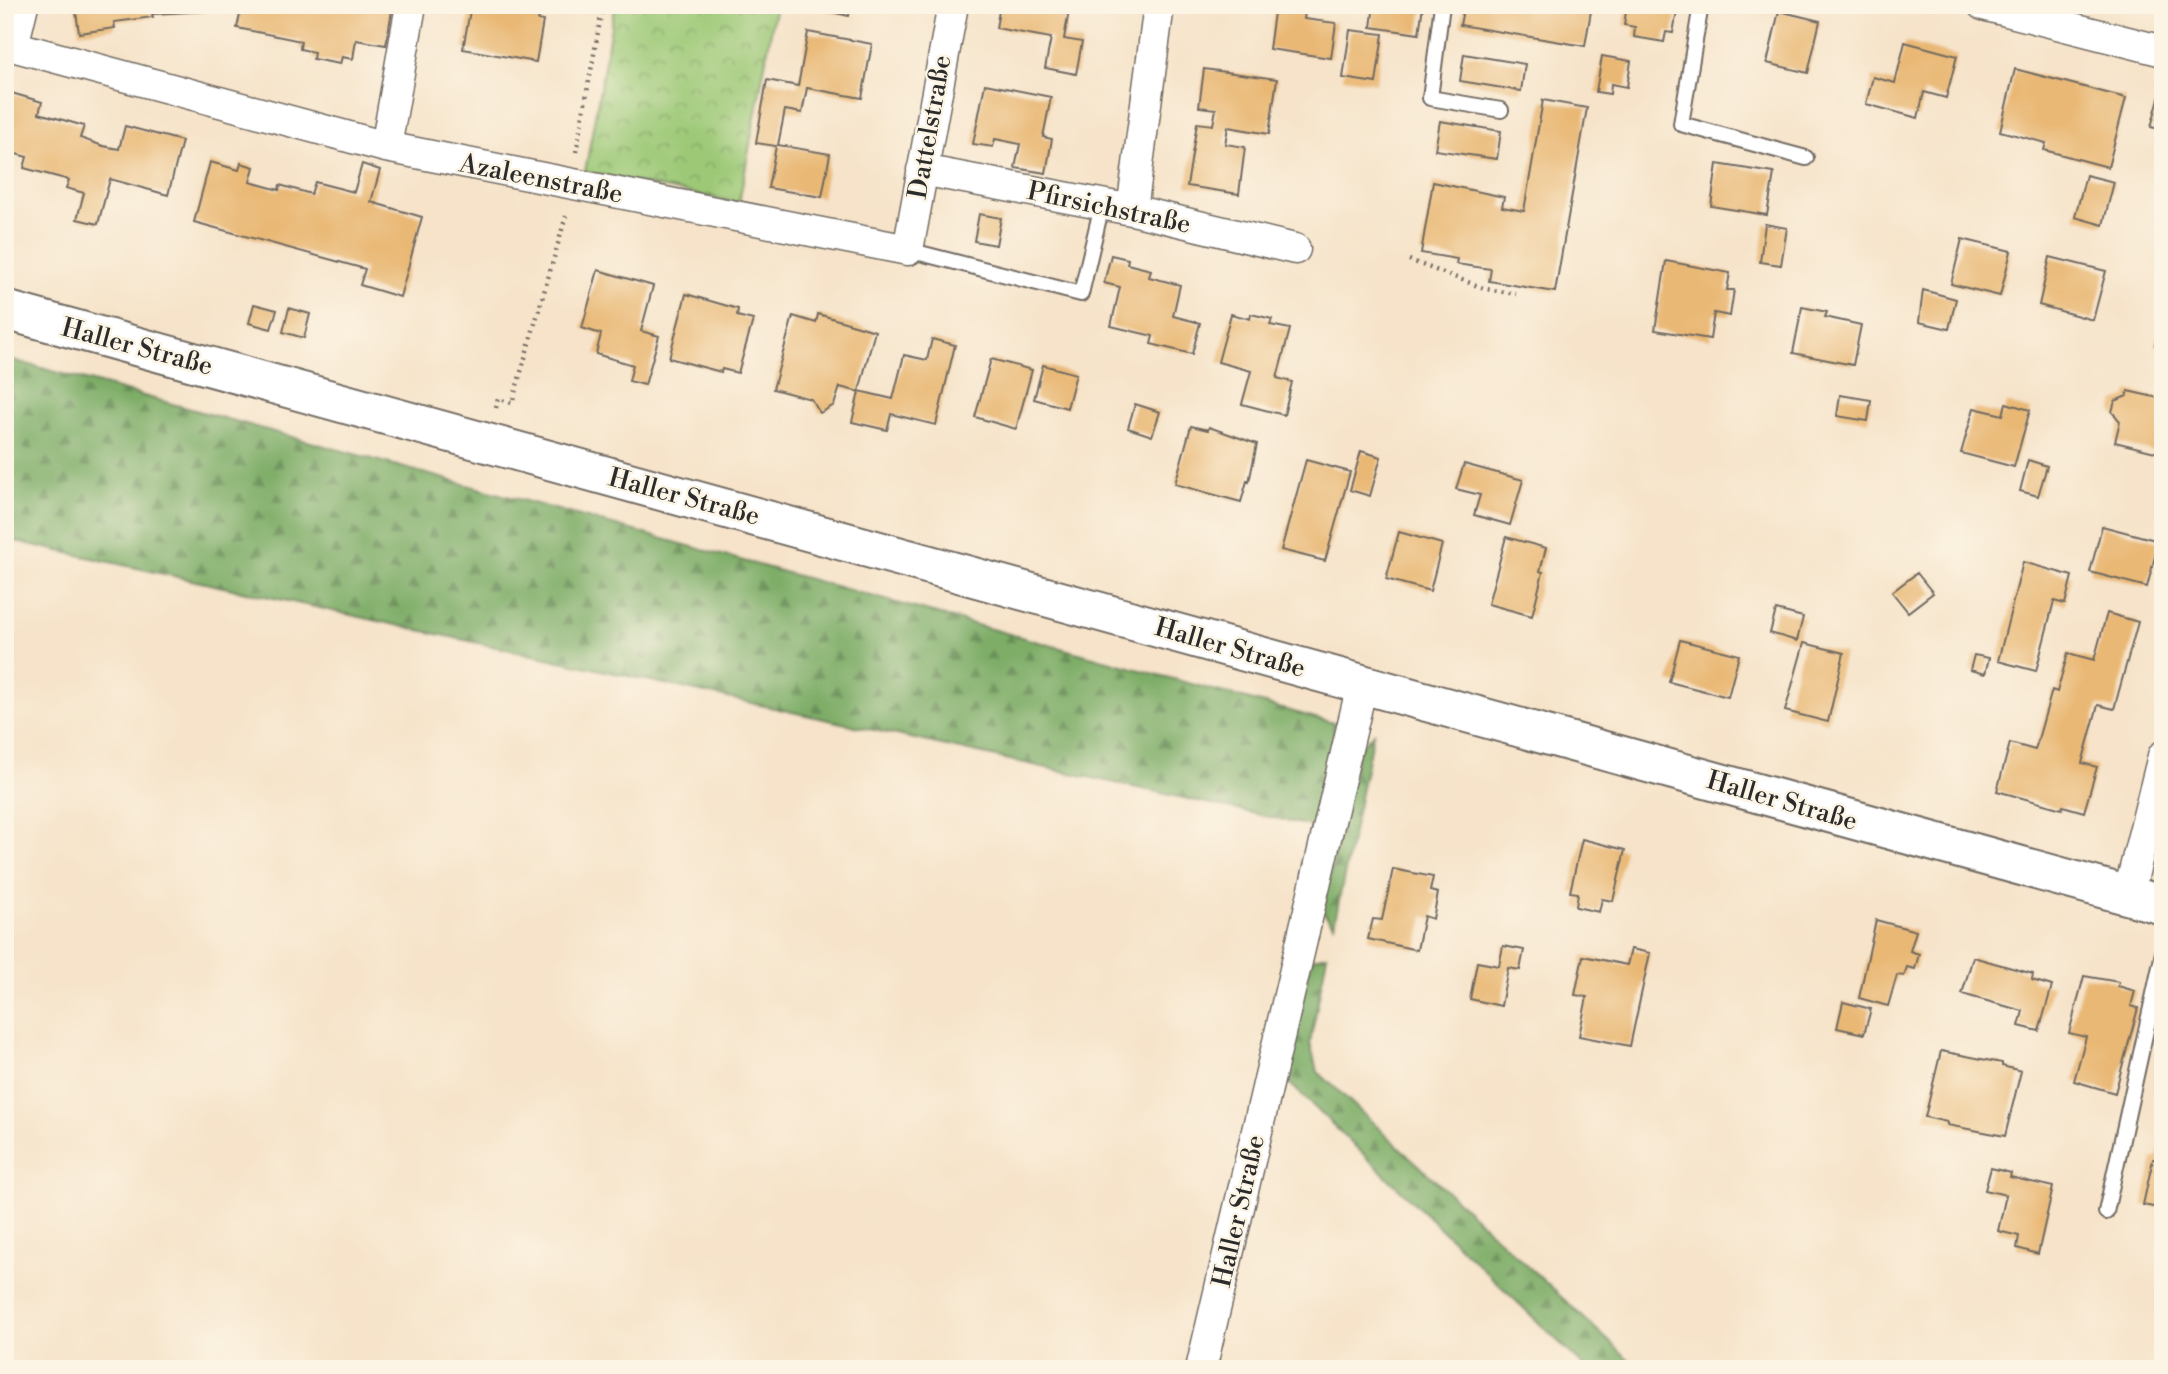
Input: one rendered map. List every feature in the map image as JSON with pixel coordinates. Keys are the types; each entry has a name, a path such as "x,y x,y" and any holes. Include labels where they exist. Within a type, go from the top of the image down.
{"main road":[{"name":"Haller Straße","path":"7,318 1362,685 2146,901"}],"street":[{"path":"9,45 23,5"},
{"path":"386,148 411,5"},
{"name":"Dattelstraße","path":"908,250 953,5"},
{"path":"1132,210 1159,5"},
{"path":"1983,5 2163,51"},
{"name":"Azaleenstraße","path":"9,45 386,148 908,250"},
{"name":"Pfirsichstraße","path":"922,170 1132,210 1295,249"},
{"name":"Haller Straße","path":"1201,1369 1362,685"},
{"path":"2146,901 2163,756"}],"lane":[{"path":"1442,5 1430,98 1501,110"},
{"path":"1701,5 1681,124 1806,158"},
{"name":"Azaleenstraße","path":"908,250 1081,293 1102,205"},
{"path":"2106,1212 2163,953"}],"path":[{"path":"1409,260 1486,289 1516,294"}],"green space":[{"path":"615,5 776,5 739,203 585,172"},
{"path":"5,358 1334,723 1334,743 1315,827 5,539"},
{"path":"1373,734 1334,925 1322,911 1359,749"},
{"path":"1327,955 1310,1043 1317,1071 1639,1369 1587,1369 1284,1078 1312,958"}],"building":[{"path":"75,5 207,5 208,11 152,14 153,17 114,22 115,28 79,33"},
{"path":"242,5 393,5 386,45 356,40 353,59 342,57 340,64 313,59 314,52 300,49 301,41 237,28"},
{"path":"471,5 541,5 538,20 543,21 536,62 463,49"},
{"path":"801,5 851,5 849,16"},
{"path":"1000,5 1070,5 1064,39 1082,42 1076,74 1045,68 1051,38 996,28"},
{"path":"1275,5 1306,5 1304,19 1336,23 1331,58 1269,49"},
{"path":"1374,5 1423,5 1419,34 1371,27"},
{"path":"1464,5 1592,5 1585,46 1460,25"},
{"path":"1627,5 1678,5 1673,33 1666,32 1664,42 1634,37 1635,27 1624,25"},
{"path":"1779,11 1820,21 1808,73 1767,63"},
{"path":"1350,30 1383,34 1376,83 1343,78"},
{"path":"808,32 872,44 862,98 807,88 802,113 785,110 778,145 830,154 822,197 768,188 776,146 756,143 767,80 798,86"},
{"path":"1905,42 1957,56 1946,98 1924,92 1918,118 1866,104 1873,77 1895,83"},
{"path":"1464,54 1525,64 1521,91 1460,81"},
{"path":"1602,56 1631,61 1627,87 1611,84 1610,94 1596,92"},
{"path":"1204,69 1277,79 1269,134 1228,127 1225,144 1245,147 1239,194 1187,186 1197,123 1213,125 1216,109 1199,107"},
{"path":"2015,69 2126,98 2108,167 2044,150 2046,143 2000,131"},
{"path":"985,84 1051,97 1043,137 1052,139 1046,173 1015,168 1020,144 995,139 993,147 973,144"},
{"path":"5,91 42,102 39,113 84,126 80,138 103,146 119,149 125,126 182,141 168,195 110,179 98,224 77,219 84,193 66,188 69,180 24,168 27,157 5,151"},
{"path":"2159,98 2163,100 2163,130 2151,127"},
{"path":"1543,100 1587,108 1555,292 1489,281 1491,269 1456,264 1457,259 1421,253 1433,182 1504,197 1502,207 1524,211"},
{"path":"1440,121 1501,131 1497,159 1435,150"},
{"path":"210,162 239,170 241,163 254,167 250,182 279,190 280,185 311,194 315,182 354,192 362,164 380,170 371,202 422,217 400,297 360,285 365,269 194,222"},
{"path":"1717,164 1774,173 1767,215 1711,206"},
{"path":"2086,175 2114,182 2103,225 2075,217"},
{"path":"979,214 1001,218 996,245 974,241"},
{"path":"1765,224 1787,228 1781,265 1760,262"},
{"path":"1962,239 2011,251 2000,296 1951,284"},
{"path":"1111,255 1128,259 1127,264 1151,270 1149,277 1180,285 1173,316 1200,323 1192,354 1151,344 1153,336 1111,326 1120,287 1104,283"},
{"path":"2050,257 2106,271 2093,320 2039,305"},
{"path":"1666,261 1730,273 1727,290 1734,290 1730,316 1714,313 1710,339 1655,330"},
{"path":"598,270 653,286 641,331 659,336 645,385 629,381 633,365 596,354 601,334 582,328"},
{"path":"1923,290 1956,299 1949,329 1919,322"},
{"path":"686,294 738,309 737,316 753,320 738,373 722,369 721,372 669,358"},
{"path":"254,304 277,310 271,329 249,323"},
{"path":"1802,307 1827,312 1825,317 1861,325 1853,365 1793,353"},
{"path":"289,308 310,314 304,338 283,332"},
{"path":"818,314 875,331 859,391 893,399 904,355 927,360 932,339 955,345 936,425 891,414 887,430 852,422 859,392 840,387 834,405 820,413 811,399 773,389 793,316 816,323"},
{"path":"1231,314 1250,319 1251,314 1272,319 1270,325 1290,329 1277,378 1292,382 1284,415 1242,404 1251,371 1218,362"},
{"path":"2163,319 2163,347 2155,345"},
{"path":"991,359 1032,370 1016,429 975,417"},
{"path":"1043,365 1076,374 1067,408 1034,399"},
{"path":"2128,391 2163,399 2163,454 2115,442 2120,421 2112,412 2115,401 2127,396"},
{"path":"1840,395 1871,400 1868,421 1837,416"},
{"path":"2006,403 2030,410 2014,467 1961,453 1974,408 2003,415"},
{"path":"1135,404 1160,412 1152,436 1128,428"},
{"path":"1191,426 1208,430 1209,427 1257,444 1249,482 1247,481 1241,502 1175,484"},
{"path":"1361,451 1381,457 1370,496 1350,490"},
{"path":"1306,460 1350,472 1325,561 1281,550"},
{"path":"2028,460 2047,466 2038,496 2020,491"},
{"path":"1464,464 1523,480 1510,525 1474,515 1480,495 1456,489"},
{"path":"2102,526 2159,541 2147,587 2090,572"},
{"path":"1399,532 1442,544 1430,591 1386,579"},
{"path":"1506,537 1546,548 1532,616 1488,604"},
{"path":"2023,562 2072,576 2065,604 2054,601 2036,671 1998,661"},
{"path":"1917,573 1933,593 1908,612 1892,592"},
{"path":"1776,610 1803,617 1797,641 1770,633"},
{"path":"2107,613 2138,622 2114,709 2098,705 2082,763 2097,767 2084,812 2063,806 2062,809 1997,791 2010,743 2035,750 2052,690 2057,692 2068,653 2094,660"},
{"path":"1680,640 1739,655 1728,697 1669,682"},
{"path":"1804,643 1844,653 1828,722 1785,711"},
{"path":"1974,655 1989,658 1985,674 1970,670"},
{"path":"1582,839 1625,850 1613,901 1602,899 1599,912 1576,907 1578,893 1570,892"},
{"path":"1393,869 1433,877 1430,891 1438,893 1433,919 1424,916 1417,950 1368,939 1373,919 1382,920"},
{"path":"1876,920 1916,931 1910,951 1919,954 1915,969 1907,967 1904,976 1897,975 1888,1006 1859,998"},
{"path":"1503,946 1524,950 1520,970 1508,968 1501,1006 1470,999 1477,962 1499,966"},
{"path":"1631,949 1650,953 1630,1046 1579,1036 1587,997 1575,995 1583,956 1627,965"},
{"path":"1973,957 2033,974 2032,980 2052,986 2039,1031 2019,1026 2023,1011 1962,994"},
{"path":"2084,976 2119,982 2118,986 2135,991 2131,1006 2138,1008 2115,1093 2074,1081 2086,1037 2069,1033"},
{"path":"1843,1002 1871,1009 1864,1034 1837,1028"},
{"path":"1941,1051 2002,1063 2002,1066 2021,1071 2005,1136 1947,1125 1947,1122 1925,1117"},
{"path":"2162,1137 2163,1209 2143,1205 2153,1159 2157,1159"},
{"path":"1991,1168 2011,1173 2010,1177 2053,1187 2038,1254 2017,1248 2019,1236 1998,1231 2006,1195 1985,1190"}]}
